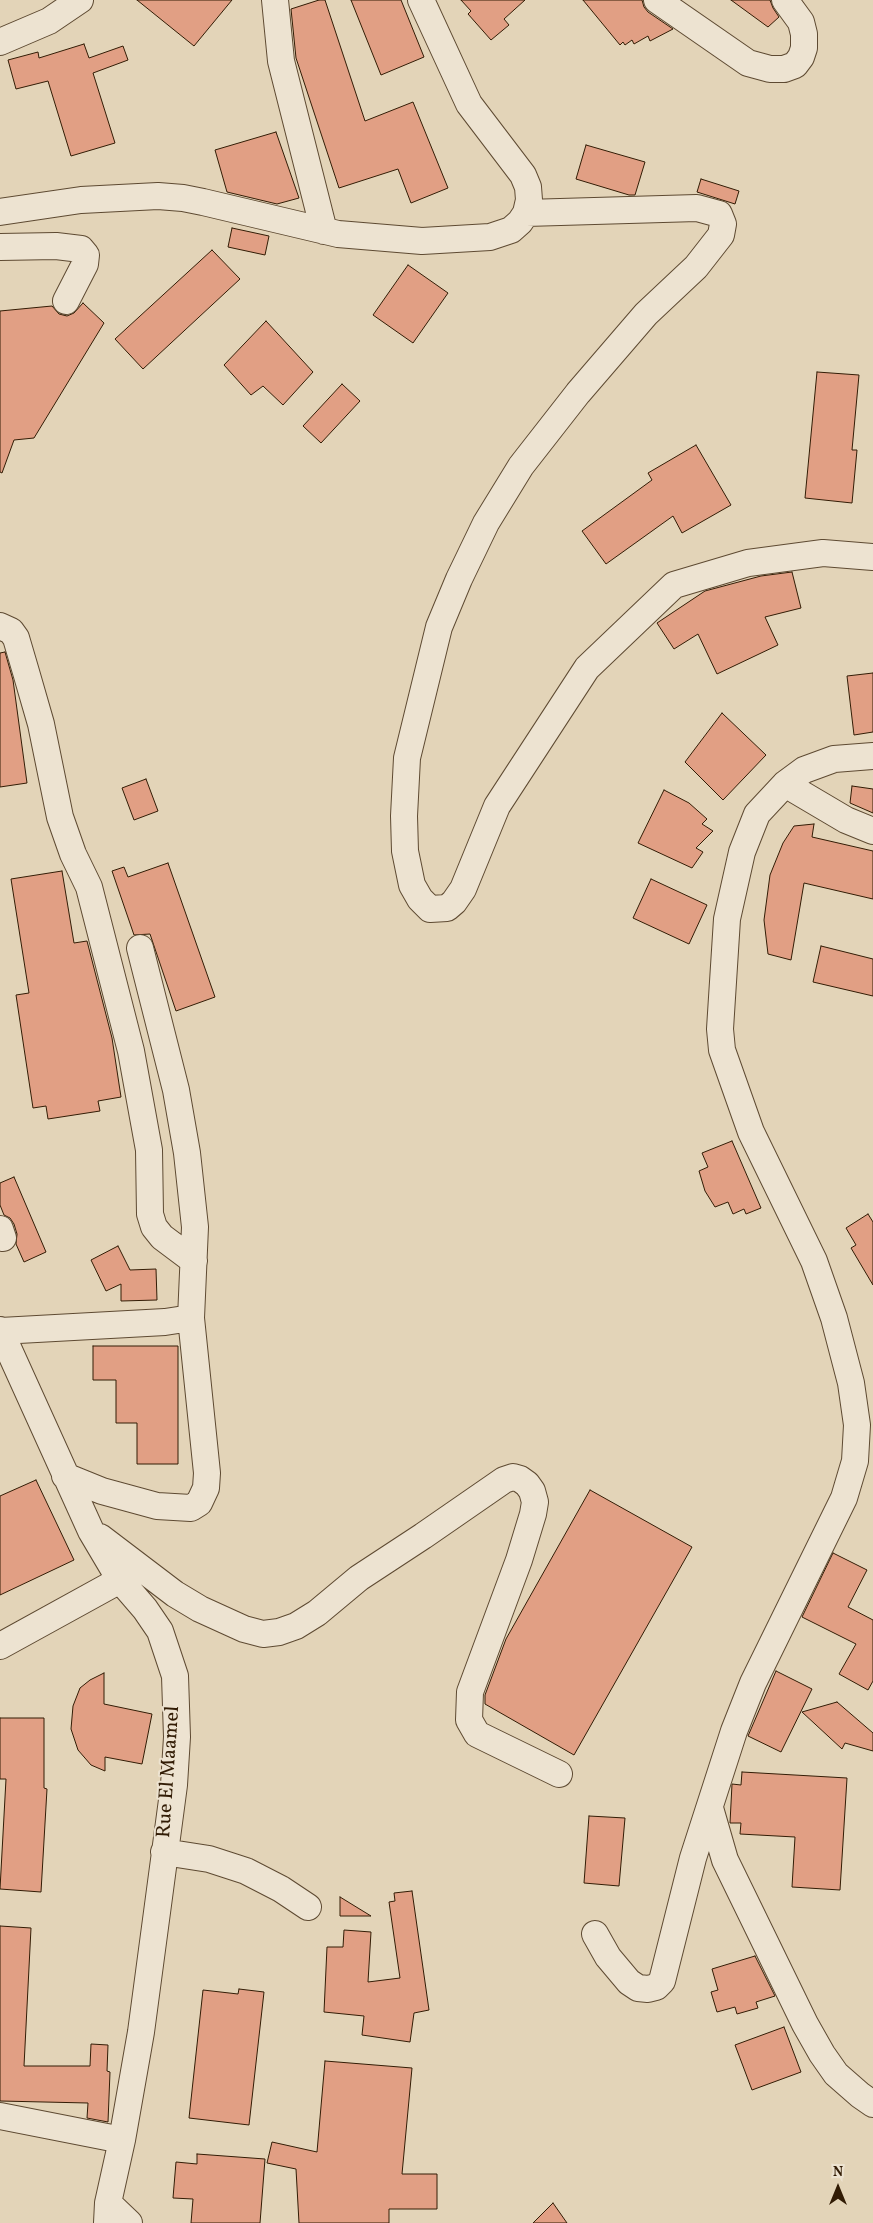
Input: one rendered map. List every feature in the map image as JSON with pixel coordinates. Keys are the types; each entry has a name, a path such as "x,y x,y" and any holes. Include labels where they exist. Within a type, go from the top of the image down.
{"street":[{"path":"0,42 49,21 80,0"},
{"path":"275,0 281,61 324,231"},
{"path":"0,212 81,200 158,196 203,202 338,234 422,242 501,235 511,230 526,213 529,200 528,187 523,175 469,104 422,0"},
{"path":"657,0 748,63 770,70 784,70 794,65 802,57 804,48 804,34 801,22 785,0"},
{"path":"526,213 697,208 719,214 723,224 721,236 696,267 646,314 578,393 521,466 486,523 459,579 439,627 407,758 404,816 405,851 412,885 420,899 430,909 447,908 463,889 497,806 582,675 631,624 674,585 758,562 823,552 873,557"},
{"path":"0,247 56,246 81,249 86,255 85,264 66,300"},
{"path":"0,626 11,631 16,638 41,724 60,817 73,854 89,887 131,1051 149,1150 150,1214 154,1227 162,1237 194,1261"},
{"path":"595,1934 608,1957 629,1982 638,1988 656,1987 662,1981 693,1858 734,1731 753,1683 844,1498 854,1461 857,1425 850,1383 834,1318 814,1261 751,1132 722,1050 720,1029 727,919 742,852 757,814 785,784 804,770 834,759 873,756"},
{"path":"785,784 846,820 873,831"},
{"path":"65,1476 102,1491 156,1506 191,1508 199,1503 206,1488 207,1473 191,1318 195,1227 176,1090 140,948"},
{"path":"0,1331 165,1322 191,1318"},
{"name":"Rue El Maamel","path":"0,1331 91,1531 120,1580 145,1609 160,1631 175,1676 178,1737 174,1785 141,2032 107,2213"},
{"path":"91,1531 175,1594 200,1609 244,1629 263,1634 279,1632 296,1626 317,1613 359,1578 424,1536 504,1480 520,1479 532,1491 534,1502 533,1514 519,1560 470,1692 469,1720 477,1734 559,1774"},
{"path":"0,1646 120,1580"},
{"path":"710,1808 725,1860 805,2024 836,2074 860,2096 873,2104"},
{"path":"164,1852 209,1859 246,1871 308,1907"},
{"path":"0,2116 122,2140"},
{"path":"107,2213 129,2223"}],"building":[{"path":"137,0 232,0 194,46"},
{"path":"319,0 325,0 365,121 413,102 448,188 411,203 398,169 339,188 296,58 291,9"},
{"path":"351,0 401,0 424,57 381,75"},
{"path":"461,0 525,0 504,19 509,25 491,40 468,14 471,11"},
{"path":"583,0 642,0 648,12 673,29 650,41 648,36 634,44 632,40 625,45 623,42 620,45"},
{"path":"731,0 770,0 779,17 768,27"},
{"path":"84,44 89,58 123,46 128,60 93,73 115,143 71,156 48,81 16,89 8,60 38,52 39,58"},
{"path":"276,132 299,198 277,204 227,192 215,150"},
{"path":"586,145 645,162 635,195 629,195 576,179"},
{"path":"701,179 739,191 735,204 697,192"},
{"path":"232,228 269,236 265,255 228,247"},
{"path":"212,250 240,279 143,369 115,339"},
{"path":"408,265 448,293 413,343 373,315"},
{"path":"83,303 104,323 34,438 14,440 2,473 0,472 0,311 52,306 59,314 67,316 74,313"},
{"path":"266,321 313,372 283,405 263,386 251,395 224,365"},
{"path":"817,372 859,375 852,450 857,450 852,503 805,498"},
{"path":"342,384 360,401 321,443 303,426"},
{"path":"696,445 731,505 682,533 673,516 606,564 582,531 652,480 648,473"},
{"path":"792,572 801,608 765,617 778,645 717,674 698,634 674,649 657,623 705,591 761,576"},
{"path":"5,652 13,680 27,783 0,787 0,653"},
{"path":"873,673 873,732 854,735 847,676"},
{"path":"722,713 766,755 723,800 685,762"},
{"path":"146,779 158,811 134,820 122,788"},
{"path":"852,786 873,789 873,813 850,803"},
{"path":"664,790 689,803 707,819 702,824 713,831 696,848 703,852 692,868 638,843"},
{"path":"814,824 812,837 873,851 873,899 804,883 791,960 768,954 764,920 770,875 783,843 794,826"},
{"path":"168,863 215,997 176,1011 150,934 134,935 112,871 124,867 128,877"},
{"path":"62,871 74,943 87,941 112,1038 121,1097 98,1101 100,1111 48,1119 46,1106 33,1108 16,995 29,993 11,879"},
{"path":"651,879 707,905 689,944 633,918"},
{"path":"821,946 873,959 873,996 813,982"},
{"path":"732,1141 761,1208 746,1214 744,1209 733,1214 728,1202 715,1207 705,1191 699,1171 708,1167 702,1153"},
{"path":"14,1177 46,1252 24,1262 16,1244 17,1234 14,1224 10,1218 4,1215 0,1205 0,1183"},
{"path":"868,1214 873,1222 873,1285 851,1248 856,1245 846,1228"},
{"path":"118,1246 130,1270 156,1269 157,1300 121,1301 121,1284 106,1291 91,1260"},
{"path":"93,1346 178,1346 178,1464 137,1464 137,1423 116,1423 116,1380 93,1380"},
{"path":"36,1480 74,1560 0,1595 0,1496"},
{"path":"590,1490 692,1547 574,1755 485,1704 485,1695 506,1639"},
{"path":"833,1553 867,1570 848,1607 873,1620 873,1681 868,1690 839,1674 856,1644 802,1617"},
{"path":"776,1671 812,1689 781,1752 748,1736"},
{"path":"104,1673 104,1704 152,1714 142,1764 105,1757 105,1771 91,1765 78,1750 71,1729 73,1706 80,1688"},
{"path":"837,1702 873,1733 873,1751 845,1743 842,1749 802,1712"},
{"path":"0,1718 44,1718 44,1788 47,1789 41,1892 0,1889 6,1779 0,1779"},
{"path":"742,1772 847,1778 840,1890 792,1887 795,1837 740,1834 741,1823 730,1823 732,1784 741,1785"},
{"path":"589,1816 625,1818 619,1886 584,1883"},
{"path":"412,1891 429,2010 414,2013 410,2042 362,2035 364,2016 324,2012 327,1947 343,1947 344,1930 371,1932 368,1982 400,1978 389,1902 395,1901 394,1893"},
{"path":"340,1897 371,1916 340,1916"},
{"path":"0,1926 31,1928 24,2066 90,2066 91,2044 108,2045 107,2071 110,2072 108,2122 87,2118 88,2103 0,2101"},
{"path":"755,1956 775,1996 756,2002 758,2008 737,2014 735,2007 717,2012 711,1992 718,1990 712,1969"},
{"path":"239,1989 264,1992 249,2125 189,2118 203,1990 238,1994"},
{"path":"784,2027 801,2072 752,2090 735,2045"},
{"path":"325,2061 412,2068 402,2174 437,2174 437,2209 389,2209 389,2223 299,2223 296,2169 267,2163 272,2142 317,2152"},
{"path":"197,2154 265,2159 260,2223 191,2223 193,2199 173,2198 176,2162 197,2164"},
{"path":"553,2203 567,2223 533,2223"}]}
